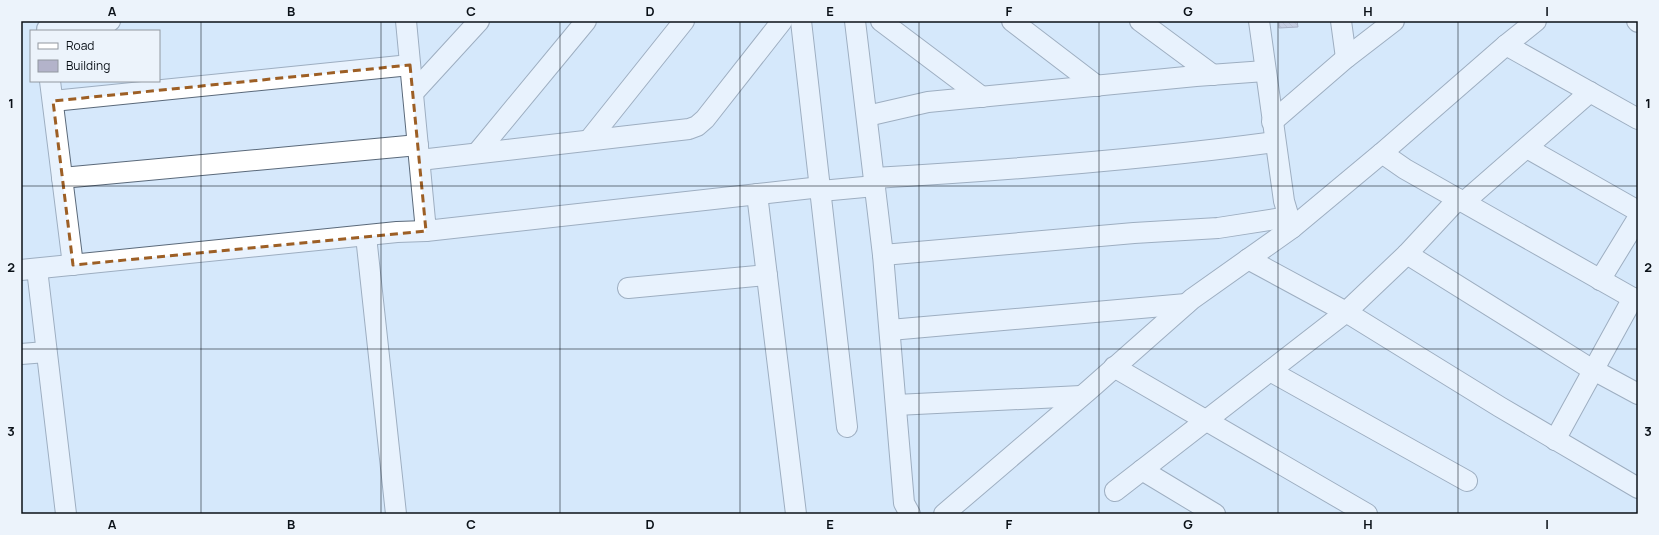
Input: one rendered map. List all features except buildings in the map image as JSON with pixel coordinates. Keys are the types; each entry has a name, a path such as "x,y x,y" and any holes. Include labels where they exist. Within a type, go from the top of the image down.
{"street":[{"path":"47,27 110,21"},
{"path":"406,21 426,232"},
{"path":"413,93 479,21"},
{"path":"477,153 586,21"},
{"path":"589,140 684,21"},
{"path":"62,178 419,152 477,153 689,129 697,126 705,118 782,21"},
{"path":"801,21 847,427"},
{"path":"855,21 883,255 904,503 910,514"},
{"path":"881,21 982,97"},
{"path":"1012,21 1097,86"},
{"path":"1140,21 1213,75"},
{"path":"1258,21 1284,201 1290,223"},
{"path":"1341,21 1346,58"},
{"path":"1272,122 1346,58 1394,21"},
{"path":"944,514 1186,304 1248,259 1290,223 1382,153 1506,45 1536,21"},
{"path":"1506,45 1638,119"},
{"path":"53,101 410,65"},
{"path":"867,116 928,102 1265,71"},
{"path":"50,82 73,265"},
{"path":"1115,491 1346,312 1461,200 1527,148 1590,92"},
{"path":"66,514 46,352 29,270 366,236 426,232 757,194 1188,153 1275,142"},
{"path":"1527,148 1638,211"},
{"path":"1382,153 1404,169 1635,300 1555,440"},
{"path":"757,194 796,514"},
{"path":"1600,280 1638,218"},
{"path":"883,255 1134,233 1290,223"},
{"path":"366,236 396,514"},
{"path":"1406,254 1594,370 1638,394"},
{"path":"1248,259 1346,312 1555,440 1638,488"},
{"path":"628,288 767,275"},
{"path":"890,330 1186,304"},
{"path":"21,354 46,352"},
{"path":"1114,367 1367,514"},
{"path":"1270,371 1467,481"},
{"path":"896,405 1081,396"},
{"path":"1142,470 1215,514"}],"highlighted area":[{"path":"410,65 426,231 73,265 53,101"}]}
